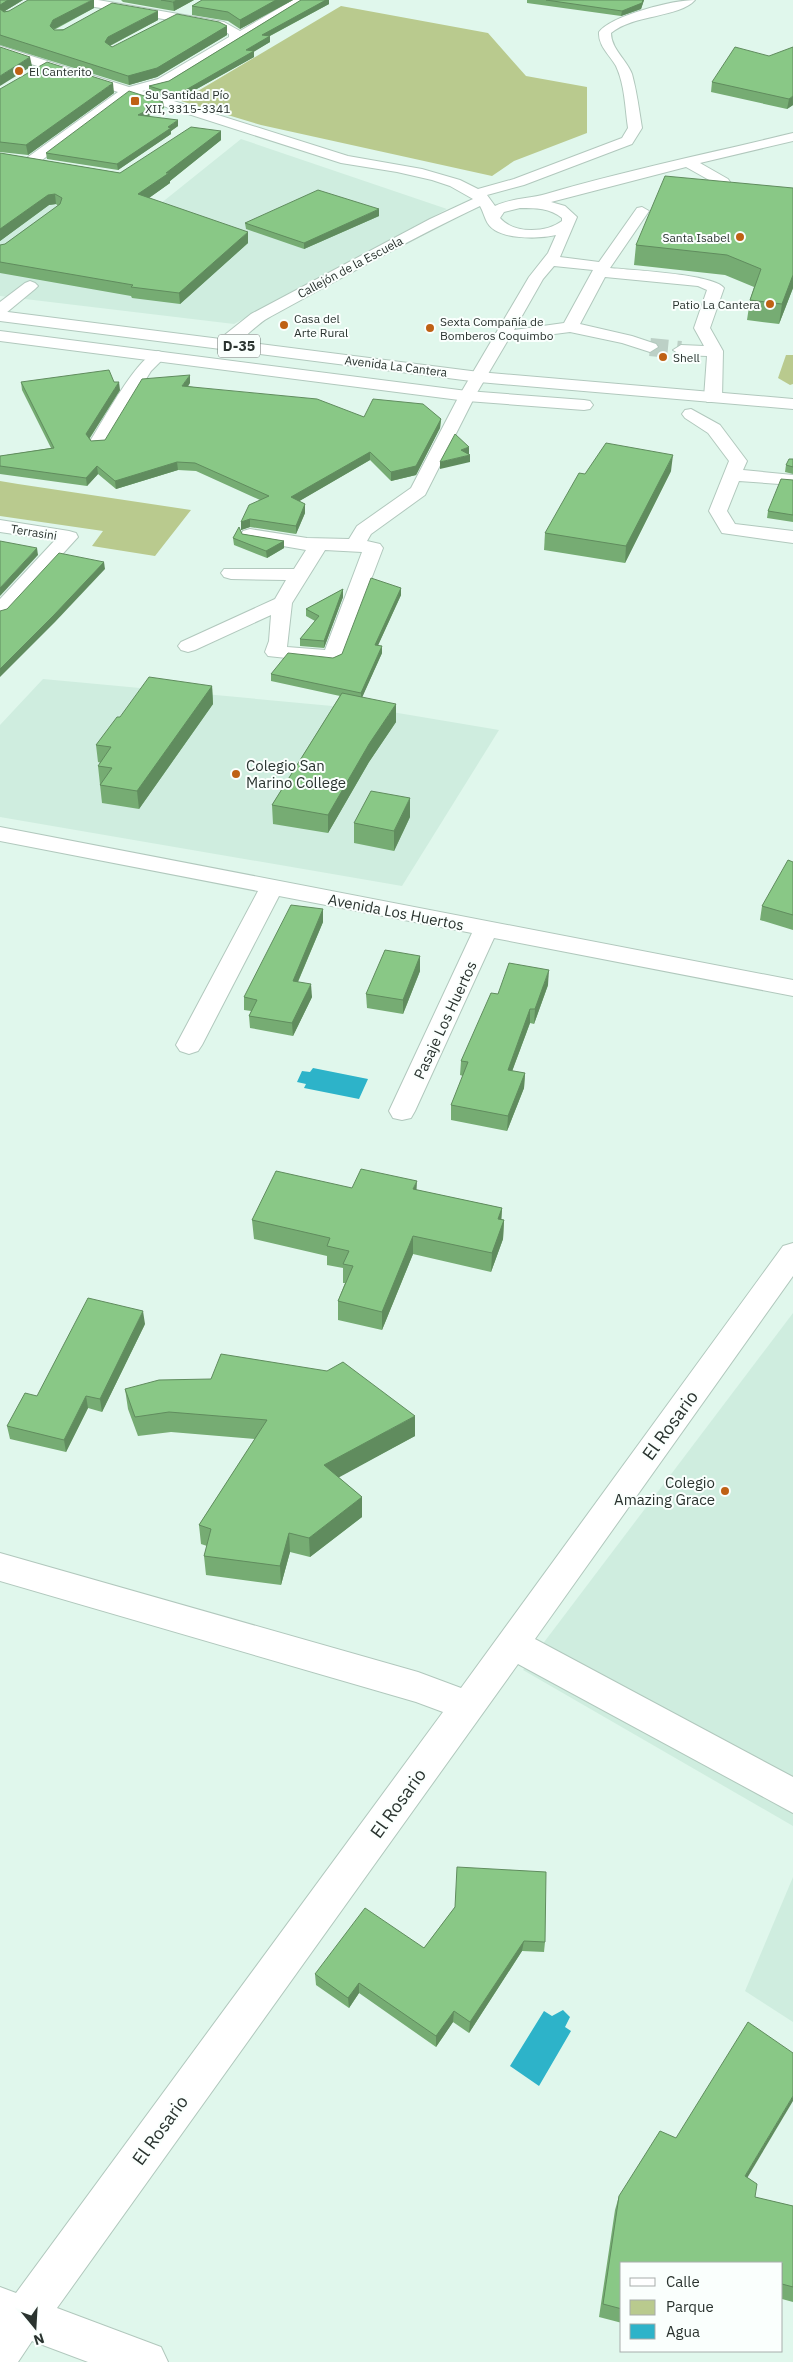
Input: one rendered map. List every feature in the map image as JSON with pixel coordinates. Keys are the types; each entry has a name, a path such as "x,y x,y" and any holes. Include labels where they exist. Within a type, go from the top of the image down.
{"main road":[{"path":"78,0 117,3 224,26 235,33 235,38"},
{"path":"33,160 127,91 162,82 301,0"},
{"name":"Callejón de la Escuela","path":"223,344 257,317 480,197 627,141 635,128 630,90 622,66 605,40 605,32 620,22 676,7 689,0"},
{"path":"97,14 117,3"},
{"path":"160,26 191,8"},
{"path":"0,50 346,160 401,166 480,197 522,204 551,206 567,213 575,213"},
{"path":"30,74 46,65"},
{"path":"192,128 208,117"},
{"path":"492,215 504,207 793,137"},
{"path":"16,159 52,164"},
{"path":"688,162 723,182"},
{"path":"632,176 740,183"},
{"path":"506,230 540,233 559,230 600,188 615,180"},
{"path":"480,197 492,215 494,224 525,239 542,255 602,270 713,285 717,290 702,328 715,351 713,398"},
{"path":"570,327 602,270 642,210"},
{"path":"355,545 364,530 419,491 467,396 537,277 542,255 562,242 575,213"},
{"path":"0,310 30,286"},
{"name":"Avenida La Cantera","path":"0,316 479,377 713,398 789,401"},
{"path":"502,336 570,327 626,339 650,347"},
{"name":"Avenida La Cantera","path":"0,336 467,396 604,407"},
{"path":"681,350 715,351"},
{"path":"98,444 145,368 158,356"},
{"path":"672,412 728,417"},
{"path":"691,414 714,429 738,461 718,511 729,529 793,537"},
{"path":"733,475 793,480"},
{"name":"Terrasini","path":"0,526 69,537 0,611"},
{"path":"250,535 307,544 319,544 355,545 373,548 333,657 275,652 279,641 282,604 319,544"},
{"path":"231,573 300,575"},
{"path":"188,646 282,604"},
{"name":"Avenida Los Huertos","path":"0,834 793,988"},
{"path":"189,1045 272,887"},
{"name":"Pasaje Los Huertos","path":"402,1111 486,929"},
{"name":"El Rosario","path":"8,2325 468,1706 793,1254"},
{"path":"0,1567 418,1687 468,1706"},
{"path":"513,1644 793,1796"},
{"path":"8,2325 146,2362"}],"shaded area":[{"path":"241,139 447,209 234,324 0,296 0,184 150,212"},
{"name":"Colegio San Marino College","path":"43,679 386,711 499,730 402,886 0,817 0,725"},
{"name":"Colegio Amazing Grace","path":"793,1313 793,1826 523,1670"},
{"path":"793,1877 793,2022 745,1991"}],"green space":[{"path":"341,6 488,33 526,76 587,87 587,133 514,161 492,176 261,125 181,101"},
{"path":"786,355 793,355 793,384 790,385 778,378"},
{"path":"0,481 191,510 155,556 92,546 103,531 0,516"}],"water":[{"path":"313,1068 368,1079 359,1099 304,1088 306,1084 297,1082 302,1071 310,1072"},
{"path":"563,2010 570,2017 565,2027 571,2031 539,2086 510,2066 544,2011 552,2016"}],"building":[{"path":"0,0 8,0 0,5"},
{"path":"28,0 92,0 53,20 50,26 54,30 63,30 112,3 158,11 108,37 105,42 112,47 177,14 219,22 227,26 157,68 128,76 0,35 0,9 4,12 9,11"},
{"path":"161,0 177,0 173,2"},
{"path":"202,0 276,0 240,20 228,12 192,6"},
{"path":"301,0 326,0 262,35 270,36 246,50 254,51 177,95 149,86 169,81"},
{"path":"546,0 643,0 642,3 622,11"},
{"path":"0,47 30,57 0,76"},
{"path":"735,47 769,56 793,47 793,96 789,99 712,82"},
{"path":"47,62 113,83 26,145 0,142 0,89"},
{"path":"129,91 163,102 138,115 178,120 168,127 171,128 117,164 46,153"},
{"path":"191,127 221,131 166,173 169,173 138,194 248,232 179,293 131,287 133,285 0,262 0,245 5,244 60,204 62,198 55,194 48,195 0,229 0,153 120,173"},
{"path":"665,176 793,188 793,275 782,304 750,300 761,269 727,255 636,245"},
{"path":"318,190 379,209 304,243 245,223"},
{"path":"109,370 114,382 119,382 86,434 91,441 105,440 142,379 190,375 182,386 317,399 364,417 373,399 423,404 441,419 416,466 391,472 370,452 291,497 305,504 296,526 250,519 241,522 249,505 269,496 195,463 177,462 115,481 97,466 86,478 0,466 0,456 54,448 21,382"},
{"path":"455,434 469,447 461,450 470,455 440,462"},
{"path":"606,443 673,455 626,546 545,533 579,473 585,474"},
{"path":"789,459 793,459 793,467 786,465"},
{"path":"781,479 793,480 793,515 768,511"},
{"path":"239,527 242,534 284,541 266,551 233,538"},
{"path":"0,541 37,548 0,588"},
{"path":"59,553 104,562 0,669 0,611 7,609"},
{"path":"371,578 401,588 375,645 382,646 361,693 271,674 288,653 333,658 342,654"},
{"path":"343,589 324,641 300,639 319,616 306,609"},
{"path":"149,677 212,686 137,791 100,785 112,768 98,766 111,747 96,745 117,717 120,717"},
{"path":"342,693 396,704 369,744 328,815 272,805"},
{"path":"371,791 410,798 394,831 354,823"},
{"path":"788,860 793,862 793,915 762,906"},
{"path":"291,905 323,909 293,981 311,984 292,1023 249,1016 257,1000 244,997"},
{"path":"385,950 420,956 403,1000 366,994"},
{"path":"509,963 549,970 535,1009 530,1009 508,1070 525,1073 508,1116 451,1105 468,1062 461,1061 491,993 498,994"},
{"path":"361,1169 417,1181 413,1189 502,1208 498,1219 504,1220 492,1253 413,1236 382,1312 338,1301 353,1266 343,1264 349,1251 327,1246 330,1238 252,1220 276,1171 352,1188"},
{"path":"88,1298 143,1311 100,1399 86,1396 64,1440 7,1426 25,1393 37,1396"},
{"path":"221,1354 327,1371 343,1362 415,1416 324,1465 362,1497 309,1538 289,1533 280,1566 204,1556 211,1529 199,1525 267,1420 169,1412 135,1417 125,1389 159,1380 211,1379"},
{"path":"457,1867 546,1872 545,1942 524,1941 470,2022 454,2011 436,2036 359,1983 348,1998 315,1974 365,1908 424,1948 455,1907"},
{"path":"748,2022 793,2053 793,2096 745,2176 757,2184 755,2197 793,2206 793,2287 783,2284 783,2262 620,2262 620,2308 603,2304 619,2196 660,2131 676,2138"}],"tunnel":[{"path":"650,347 681,350"}],"place":[{"name":"El Canterito","path":"19,71"},
{"name":"Su Santidad Pío XII, 3315-3341","path":"135,101"},
{"name":"Santa Isabel","path":"740,237"},
{"name":"Patio La Cantera","path":"770,304"},
{"name":"Casa del Arte Rural","path":"284,325"},
{"name":"Sexta Compañía de Bomberos Coquimbo","path":"430,328"},
{"name":"Shell","path":"663,357"},
{"name":"Colegio San Marino College","path":"236,774"},
{"name":"Colegio Amazing Grace","path":"725,1491"}]}
